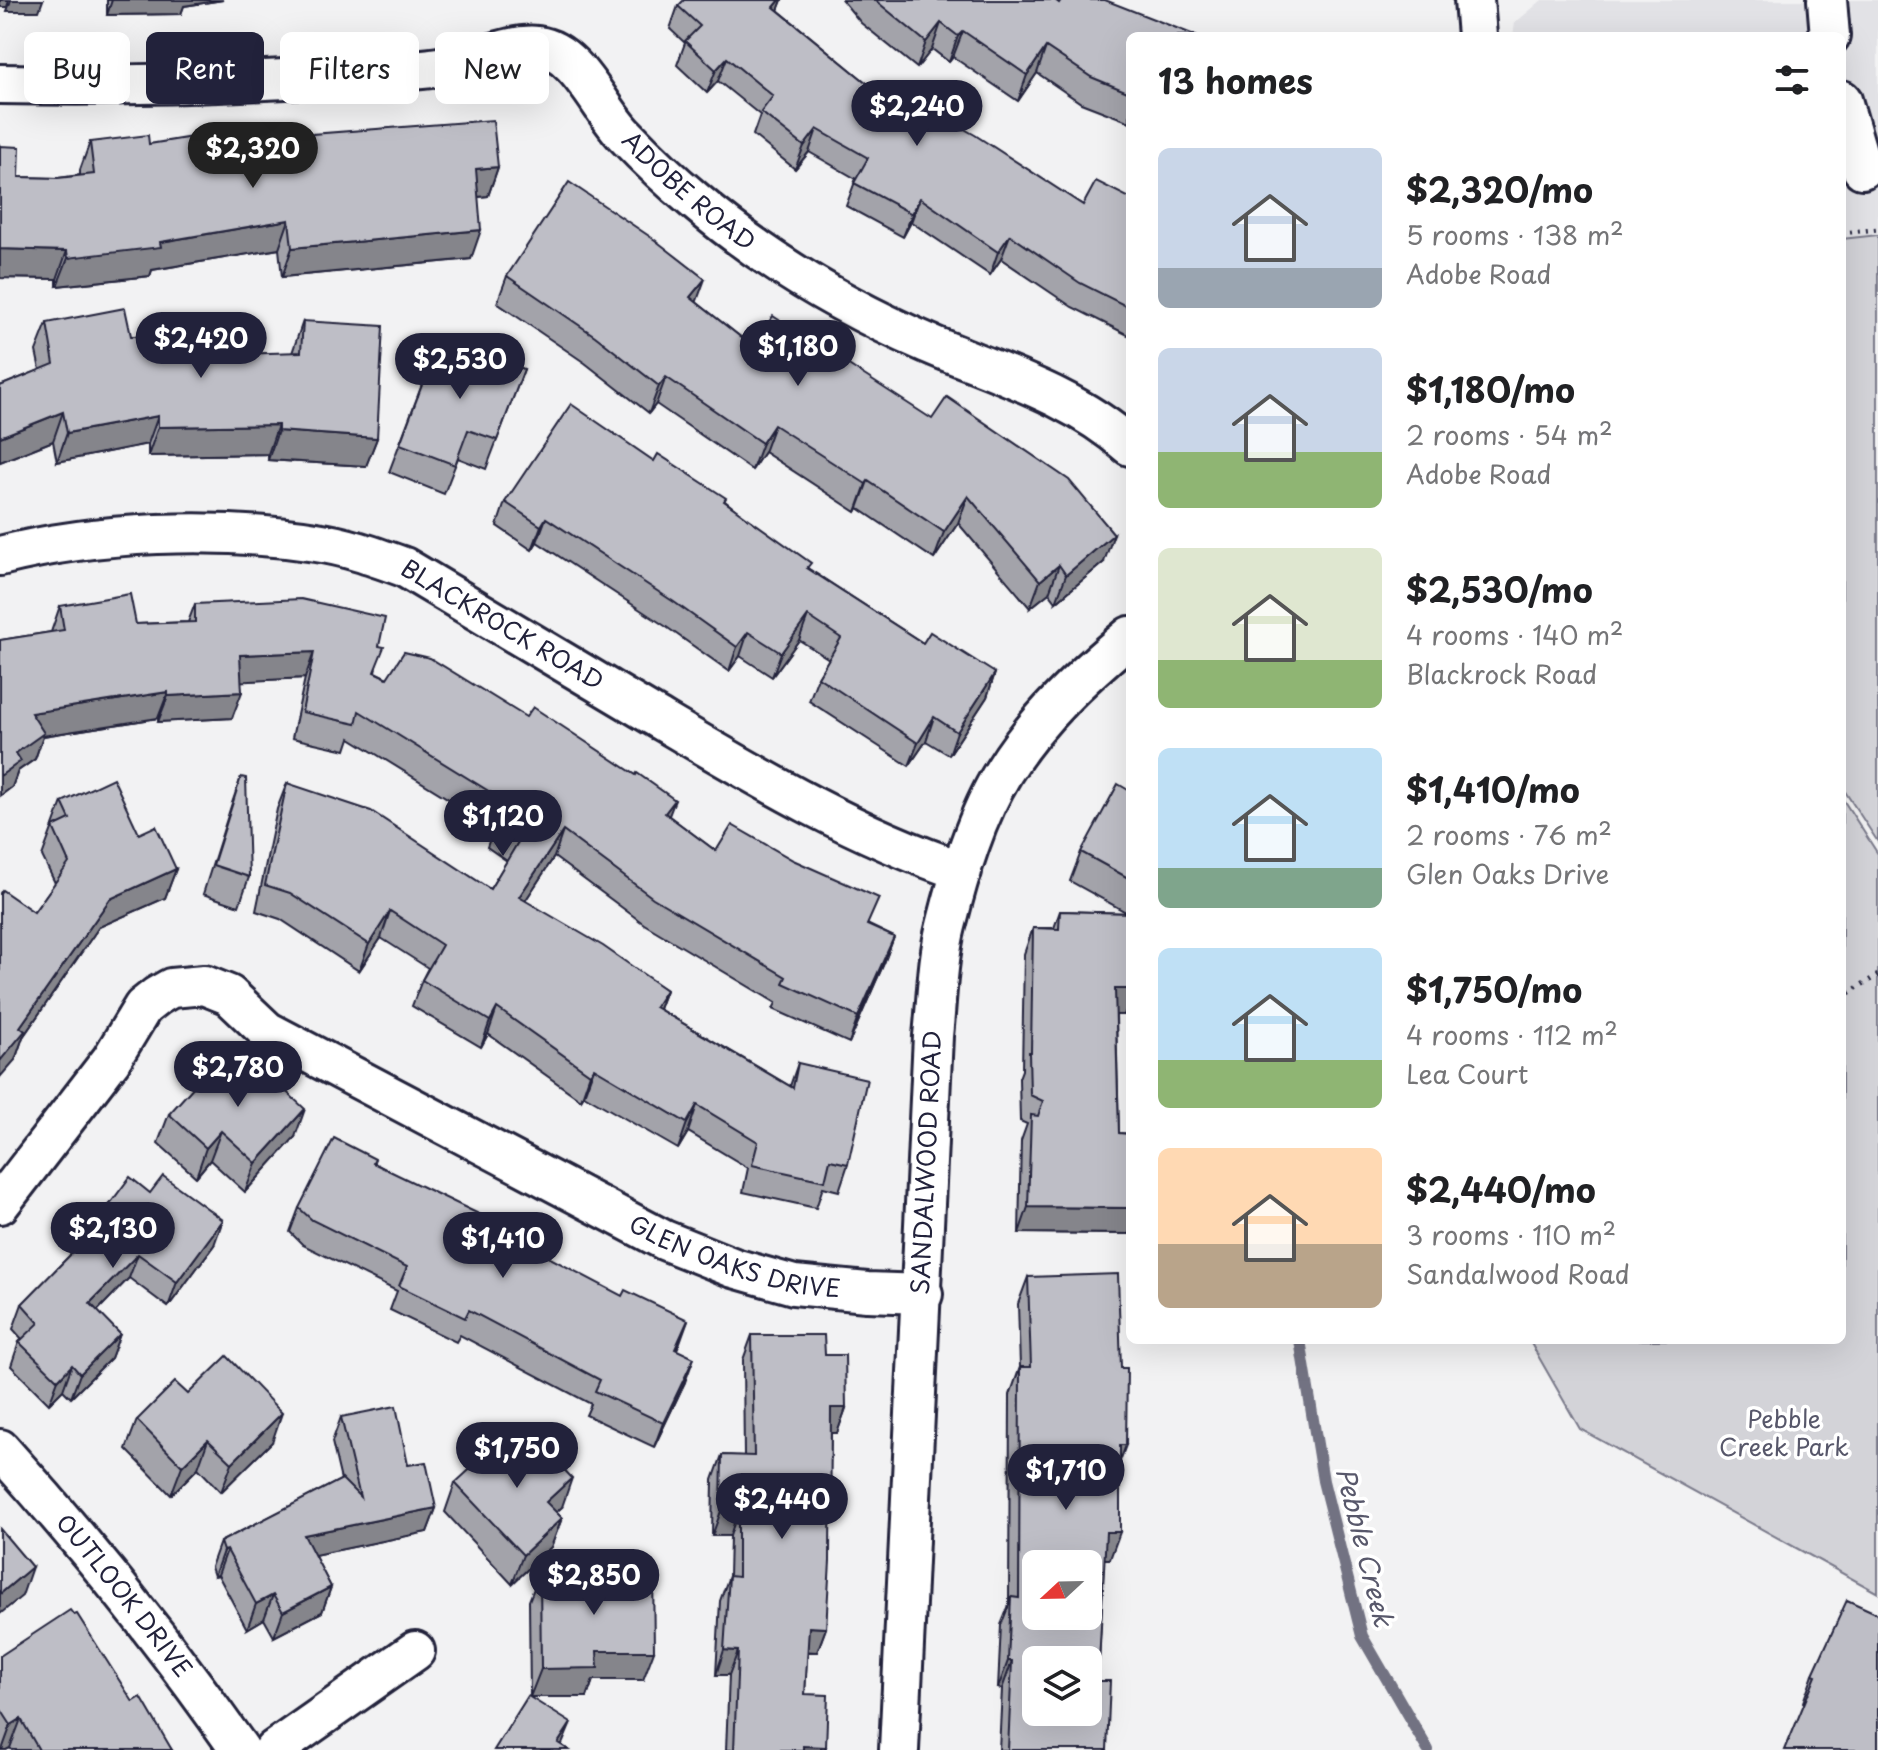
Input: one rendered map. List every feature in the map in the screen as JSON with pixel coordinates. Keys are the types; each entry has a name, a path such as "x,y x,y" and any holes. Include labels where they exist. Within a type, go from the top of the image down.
{"street":[{"path":"1474,0 1477,32"},
{"path":"1827,0 1830,32"},
{"name":"ADOBE ROAD","path":"0,84 226,84 399,72 461,63 521,46 554,50 578,71 606,114 625,136 695,201 747,241 867,315 929,344 1032,384 1087,414 1126,443"},
{"path":"1846,114 1862,169"},
{"name":"BLACKROCK ROAD","path":"0,556 43,545 97,537 216,534 319,542 368,554 404,567 730,762 826,815 907,853 962,871"},
{"name":"SANDALWOOD ROAD","path":"899,1750 933,1036 946,926 980,821 997,785 1026,739 1061,698 1126,640"},
{"name":"GLEN OAKS DRIVE","path":"0,1204 111,1060 143,1007 171,988 204,985 229,995 267,1031 664,1240 734,1268 794,1285 923,1294"},
{"name":"OUTLOOK DRIVE","path":"0,1449 67,1522 137,1609 240,1750"},
{"path":"274,1750 415,1651"}],"path":[{"path":"1846,233 1878,229"},
{"path":"1846,995 1878,975"}],"shaded area":[{"path":"1542,0 1878,0 1878,831 1846,784 1846,32 1514,32 1515,23"}],"green space":[{"path":"1878,235 1878,842 1846,793 1846,239"},
{"name":"Pebble Creek Park","path":"1846,804 1878,854 1878,1593 1580,1429 1531,1344 1846,1344"}],"building":[{"path":"684,0 780,0 774,7 879,93 884,84 975,135 1083,205 1096,181 1126,196 1126,306 1080,283 1010,235 998,252 920,198 912,214 854,183 868,158 817,129 804,146 761,112 773,96 727,58 716,70 685,41 700,26 678,6"},
{"path":"875,0 1055,0 1059,3 1061,0 1105,0 1187,32 1126,32 1126,91 1091,77 1046,47 1027,75 963,31 958,36 941,23 926,42"},
{"path":"493,120 498,167 476,169 481,230 292,248 289,220 160,242 161,247 68,258 67,251 0,249 0,146 20,147 19,177 58,178 94,174 90,142 148,135 149,144 236,130 242,162 314,150 312,134"},
{"path":"569,182 655,240 705,279 690,297 752,346 773,316 932,419 947,397 1069,480 1114,534 1066,575 1059,565 1040,581 968,496 944,532 868,481 866,484 774,425 762,443 666,377 659,386 595,336 507,276"},
{"path":"125,308 131,336 237,335 238,354 301,352 303,321 383,326 377,438 278,431 278,425 158,427 158,416 67,433 63,412 0,437 0,386 54,364 47,323"},
{"path":"440,337 524,369 497,440 468,430 455,465 400,444"},
{"path":"571,404 654,461 658,454 726,498 724,501 811,563 807,568 923,643 930,632 995,673 957,732 934,717 918,743 818,677 841,638 808,616 781,653 748,632 737,647 546,518 541,526 505,502"},
{"path":"130,594 136,624 195,622 195,604 301,599 385,618 379,646 384,647 374,672 387,678 404,652 430,658 526,717 533,707 637,773 675,800 665,813 716,851 732,825 793,860 879,898 867,925 894,937 858,1017 783,983 786,977 653,898 563,831 519,897 603,946 666,990 655,1007 793,1088 798,1063 867,1079 848,1164 830,1160 825,1181 752,1165 758,1142 697,1105 687,1123 594,1068 590,1074 497,1008 490,1021 422,980 442,945 390,911 369,944 290,893 265,885 287,783 371,811 490,889 521,837 497,821 508,803 359,711 356,724 302,712 314,652 240,655 242,692 168,696 168,692 31,713 44,733 16,753 21,761 0,776 0,640 64,630 60,606"},
{"path":"241,777 246,778 249,877 213,865"},
{"path":"113,778 139,834 156,826 176,869 110,899 20,1027 25,1031 0,1061 0,893 2,890 34,912 69,863 53,827 70,819 62,802"},
{"path":"1118,784 1126,789 1126,877 1081,852"},
{"path":"1060,911 1126,913 1126,989 1115,989 1119,1133 1126,1134 1126,1208 1028,1207 1031,1115 1038,1116 1043,1101 1030,1095 1033,928 1059,929"},
{"path":"250,1058 305,1109 256,1163 221,1131 206,1148 169,1114 214,1064 230,1079"},
{"path":"334,1138 375,1159 373,1163 485,1217 482,1222 622,1296 625,1290 688,1320 675,1349 694,1358 663,1423 595,1391 600,1380 469,1310 465,1318 399,1286 407,1267 312,1220 299,1208"},
{"path":"163,1176 223,1220 177,1282 138,1254 90,1303 120,1334 80,1374 72,1365 58,1380 19,1342 39,1323 22,1304 77,1248 130,1177 150,1193"},
{"path":"1118,1274 1121,1368 1127,1368 1126,1445 1120,1445 1120,1532 1106,1532 1102,1606 1102,1550 1022,1550 1022,1630 1101,1630 1100,1646 1022,1646 1022,1726 1102,1726 1102,1681 1110,1681 1107,1750 1008,1750 1011,1597 1019,1598 1020,1367 1031,1367 1028,1277"},
{"path":"752,1335 824,1335 825,1355 845,1355 846,1408 831,1408 830,1561 826,1628 809,1627 805,1694 828,1695 826,1747 734,1750 738,1651 724,1650 729,1576 738,1577 738,1511 721,1511 722,1455 754,1456"},
{"path":"227,1356 282,1413 232,1463 208,1440 182,1466 137,1420 175,1382 188,1394"},
{"path":"396,1406 408,1465 426,1462 436,1508 304,1535 331,1587 283,1612 273,1595 256,1604 220,1542 342,1479 360,1497 341,1417"},
{"path":"528,1431 572,1478 546,1502 562,1518 523,1555 455,1483 505,1437 513,1445"},
{"path":"0,1529 32,1567 0,1594"},
{"path":"653,1572 654,1651 597,1651 598,1668 541,1669 540,1573"},
{"path":"1847,1600 1878,1614 1878,1750 1785,1750 1816,1675 1813,1674"},
{"path":"70,1610 77,1614 133,1702 141,1697 172,1750 39,1750 21,1719 11,1725 0,1708 0,1656"},
{"path":"528,1696 571,1723 558,1743 569,1750 494,1750"}],"waterway":[{"name":"Pebble Creek","path":"1301,1344 1323,1481 1362,1636 1428,1750"}]}
